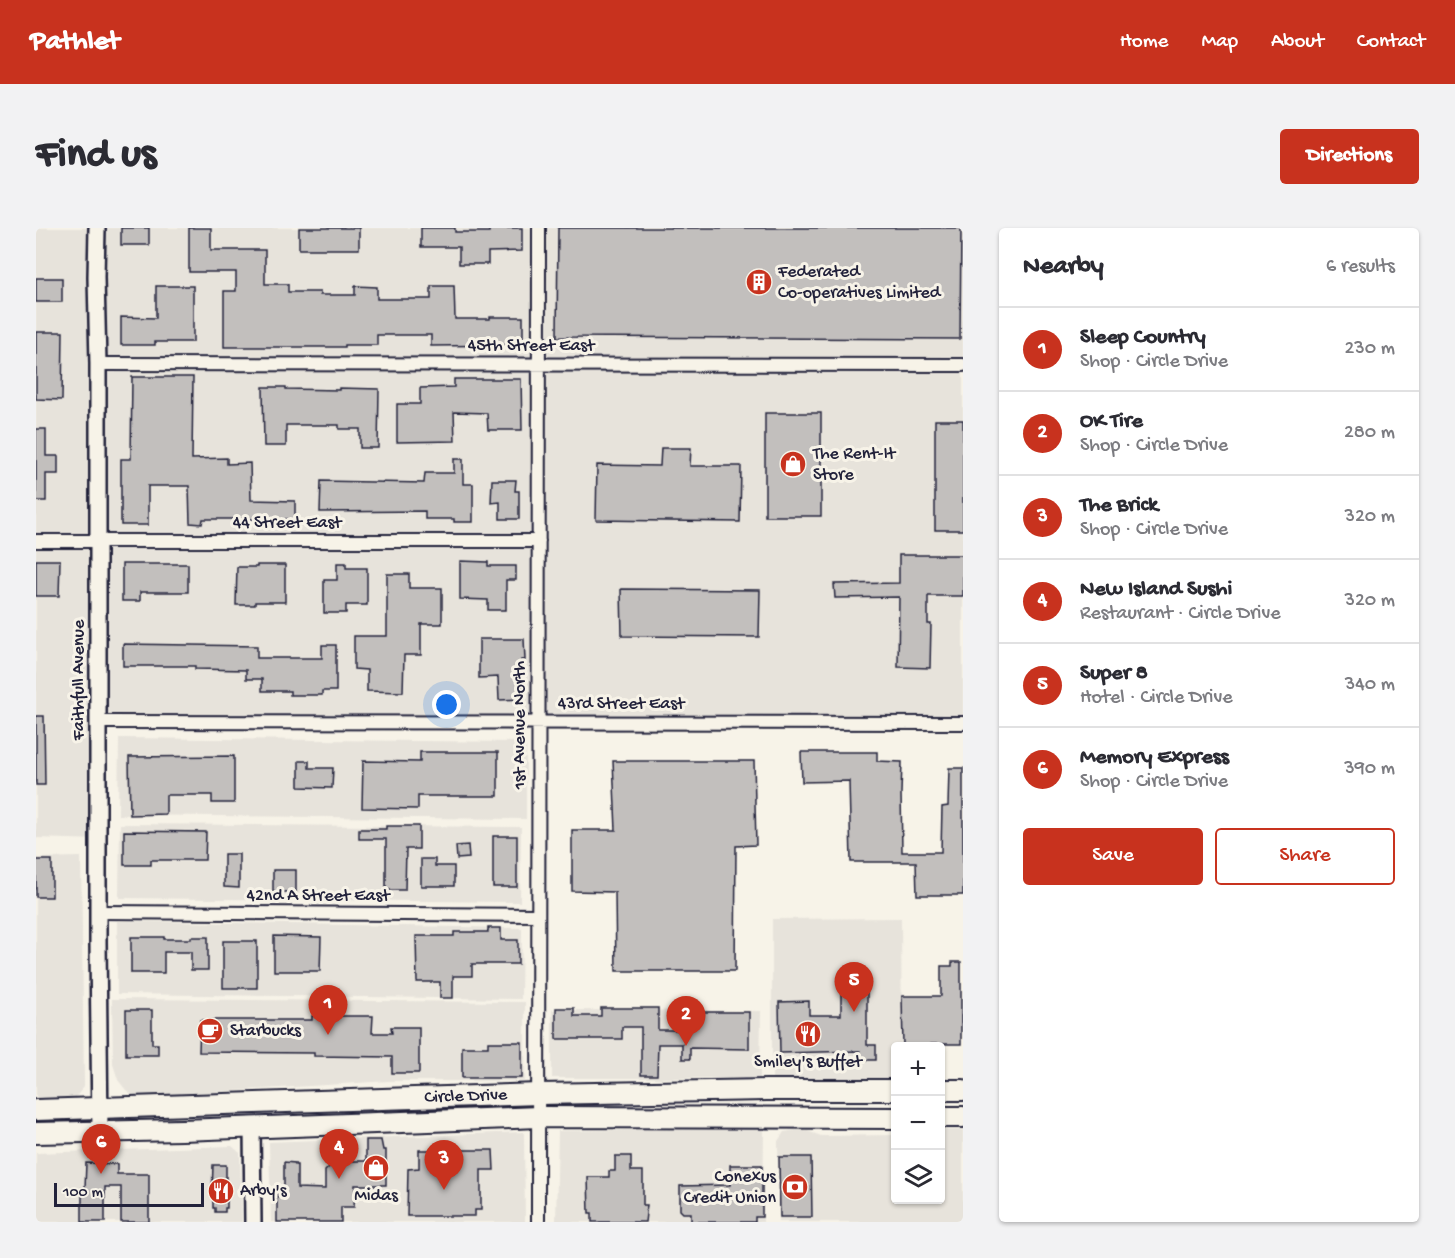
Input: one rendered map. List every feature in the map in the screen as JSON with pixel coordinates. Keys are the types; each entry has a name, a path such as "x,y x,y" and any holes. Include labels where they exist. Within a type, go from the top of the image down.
{"highway":[{"name":"Circle Drive","path":"36,1110 539,1094 891,1090"},
{"path":"945,1090 963,1090"},
{"path":"945,1117 963,1117"},
{"name":"Circle Drive","path":"36,1133 538,1118 891,1118"}],"street":[{"name":"Faithfull Avenue","path":"97,228 100,1132"},
{"name":"1st Avenue North","path":"538,1222 539,228"},
{"name":"45th Street East","path":"98,364 963,365"},
{"name":"44 Street East","path":"36,541 539,541"},
{"name":"43rd Street East","path":"98,722 963,723"},
{"name":"42nd A Street East","path":"98,912 538,915"},
{"path":"252,1104 253,1222"}],"shaded area":[{"path":"36,228 963,228 963,723 99,722 99,840 36,838"},
{"path":"119,738 526,742 526,819 118,815"},
{"path":"120,824 521,827 520,902 119,898"},
{"path":"81,857 84,1087 73,1100 36,1101 36,858"},
{"path":"901,918 902,1042 891,1042 891,1081 772,1082 772,919"},
{"path":"117,921 522,928 521,999 117,994"},
{"path":"112,999 525,1002 525,1081 389,1081 135,1097 118,1080 113,1064"},
{"path":"552,1010 761,1011 760,1078 552,1078"},
{"path":"764,1128 763,1222 556,1222 558,1131"},
{"path":"802,1129 821,1136 891,1135 891,1204 945,1204 945,1130 963,1130 963,1222 779,1222 778,1141 784,1132"},
{"path":"524,1132 525,1222 271,1222 269,1142"},
{"path":"232,1146 240,1153 242,1222 36,1222 36,1153"}],"building":[{"path":"121,228 149,228 149,245 121,245"},
{"path":"189,228 211,228 211,250 265,250 265,284 288,284 288,292 355,295 355,286 377,287 377,299 431,299 431,286 454,286 455,319 523,317 523,345 431,346 431,335 377,335 377,345 224,347 224,291 236,291 236,272 189,272"},
{"path":"299,228 359,228 359,249 299,249"},
{"path":"421,228 455,228 455,232 489,232 489,228 522,228 522,251 488,252 488,264 459,264 459,247 421,247"},
{"name":"Federated Co-operatives Limited","path":"558,228 961,228 960,339 557,337"},
{"path":"36,278 62,278 62,302 36,302"},
{"path":"156,286 193,286 193,342 121,345 121,317 156,318"},
{"path":"36,332 63,332 62,400 36,399"},
{"path":"132,377 193,377 192,459 227,458 227,464 250,463 251,500 295,501 295,519 203,519 202,524 190,523 189,486 148,486 148,525 121,525 121,459 131,459"},
{"path":"454,379 521,379 522,430 488,430 487,413 454,412 455,441 397,442 397,404 420,404 420,388 454,387"},
{"path":"263,387 379,389 378,448 360,448 360,429 339,429 339,425 286,425 286,446 264,446"},
{"name":"The Rent-It Store","path":"765,413 821,413 821,516 765,516"},
{"path":"935,420 963,420 963,530 935,530"},
{"path":"36,429 46,429 46,456 58,456 58,474 46,474 46,501 36,501"},
{"path":"661,448 691,448 690,466 741,466 740,522 596,520 597,465 660,466"},
{"path":"454,459 463,459 463,484 473,484 473,522 454,522 454,519 425,519 425,511 320,512 321,481 424,483 425,473 454,473"},
{"path":"492,480 516,480 515,491 519,491 519,519 500,519 500,502 491,503"},
{"path":"899,555 963,555 963,596 928,596 928,624 931,624 930,668 898,667 899,597 835,598 834,584 899,583"},
{"path":"36,560 60,560 59,596 36,596"},
{"path":"460,561 488,562 488,566 516,566 516,580 506,580 506,610 488,610 488,600 460,599"},
{"path":"337,563 346,563 346,568 367,568 367,605 346,605 346,613 324,613 324,580 337,580"},
{"path":"122,564 188,564 188,592 140,592 140,601 122,601"},
{"path":"257,565 285,565 285,602 255,602 255,605 236,605 237,567 257,567"},
{"path":"387,574 409,574 409,588 442,588 442,624 421,624 421,655 404,655 403,692 367,691 367,670 354,669 354,636 387,636"},
{"path":"621,589 760,590 759,637 622,636"},
{"path":"479,639 524,639 525,660 521,660 521,699 499,700 498,677 479,678"},
{"path":"123,644 257,646 257,658 322,658 322,645 336,645 336,691 322,691 322,695 290,695 290,691 262,691 262,679 246,679 246,670 195,669 195,666 123,666"},
{"path":"36,716 44,716 45,785 36,785"},
{"path":"420,752 498,752 498,796 418,796 418,809 362,808 363,761 420,762"},
{"path":"801,752 877,752 877,761 902,762 902,852 941,852 942,807 948,806 949,768 963,768 963,895 917,895 916,862 851,862 849,781 802,782"},
{"path":"234,756 234,803 212,803 212,795 166,795 166,814 130,815 129,757"},
{"path":"299,761 309,761 309,768 333,768 332,788 299,787"},
{"path":"613,761 754,761 756,845 736,846 735,971 616,971 615,892 572,891 572,830 616,830"},
{"path":"386,826 419,826 419,849 406,849 405,890 386,890 386,839 359,839 359,829 386,829"},
{"path":"124,831 206,832 205,860 151,860 151,865 124,865"},
{"path":"493,836 517,836 517,887 493,887"},
{"path":"468,845 469,858 457,859 456,846"},
{"path":"224,854 239,854 239,888 224,887"},
{"path":"421,859 435,859 435,866 454,866 454,886 421,886"},
{"path":"36,860 52,860 52,897 36,897"},
{"path":"273,870 296,870 296,892 273,892"},
{"path":"488,928 501,928 501,940 518,940 518,964 472,964 472,976 453,976 453,998 440,998 440,982 417,982 416,936 454,936 454,932 488,932"},
{"path":"274,936 321,937 320,971 274,971"},
{"path":"131,937 191,939 191,937 208,937 208,970 191,970 191,952 164,952 164,973 131,973"},
{"path":"223,941 257,941 257,988 223,988"},
{"path":"952,962 961,962 961,1044 903,1042 902,996 941,996 941,966 952,966"},
{"path":"848,970 860,970 860,978 867,978 867,1045 876,1045 876,1060 860,1060 860,1051 780,1053 779,1002 809,1001 809,1015 841,1015 841,979 848,979"},
{"path":"556,1008 574,1008 574,1016 601,1016 601,1008 658,1008 658,1030 690,1030 690,1012 749,1012 749,1049 690,1048 690,1059 682,1059 682,1044 658,1044 657,1075 641,1075 641,1027 622,1027 622,1039 556,1039"},
{"path":"126,1010 152,1010 152,1044 158,1044 158,1055 126,1055"},
{"path":"312,1016 373,1016 372,1033 392,1033 391,1027 419,1027 419,1073 392,1073 392,1057 314,1056 314,1053 199,1052 200,1020 312,1020"},
{"path":"488,1042 522,1042 522,1078 462,1078 462,1047 488,1047"},
{"path":"366,1140 381,1140 383,1150 386,1150 386,1185 355,1185 354,1207 341,1207 341,1222 277,1222 277,1188 284,1188 284,1162 297,1165 297,1188 325,1189 325,1171 332,1161 366,1161"},
{"path":"419,1150 493,1150 494,1170 481,1170 481,1210 475,1210 475,1216 407,1216 408,1169 419,1168"},
{"path":"615,1156 631,1156 631,1171 643,1171 643,1205 647,1205 645,1222 592,1222 592,1213 589,1213 588,1177 609,1177 609,1171 615,1171"},
{"name":"Conexus Credit Union","path":"779,1157 811,1157 812,1217 780,1217"},
{"path":"86,1163 117,1164 117,1174 149,1174 149,1222 121,1222 121,1187 105,1187 105,1222 82,1222 82,1188 85,1188"},
{"name":"Arby's","path":"213,1165 226,1165 226,1184 229,1184 229,1193 227,1193 225,1212 215,1212 213,1208"},
{"path":"730,1165 762,1165 762,1217 755,1217 755,1222 691,1222 691,1213 683,1213 680,1210 680,1186 730,1185"}],"place":[{"name":"Federated Co-operatives Limited","path":"759,282"},
{"name":"The Rent-It Store","path":"793,464"},
{"name":"Super 8","path":"854,1012"},
{"name":"Starbucks","path":"210,1031"},
{"name":"Smiley's Buffet","path":"808,1034"},
{"name":"Sleep Country","path":"328,1035"},
{"name":"OK Tire","path":"686,1046"},
{"name":"Midas","path":"376,1168"},
{"name":"Memory Express","path":"101,1174"},
{"name":"New Island Sushi","path":"339,1179"},
{"name":"Conexus Credit Union","path":"795,1187"},
{"name":"The Brick","path":"444,1190"},
{"name":"Arby's","path":"221,1191"}]}
